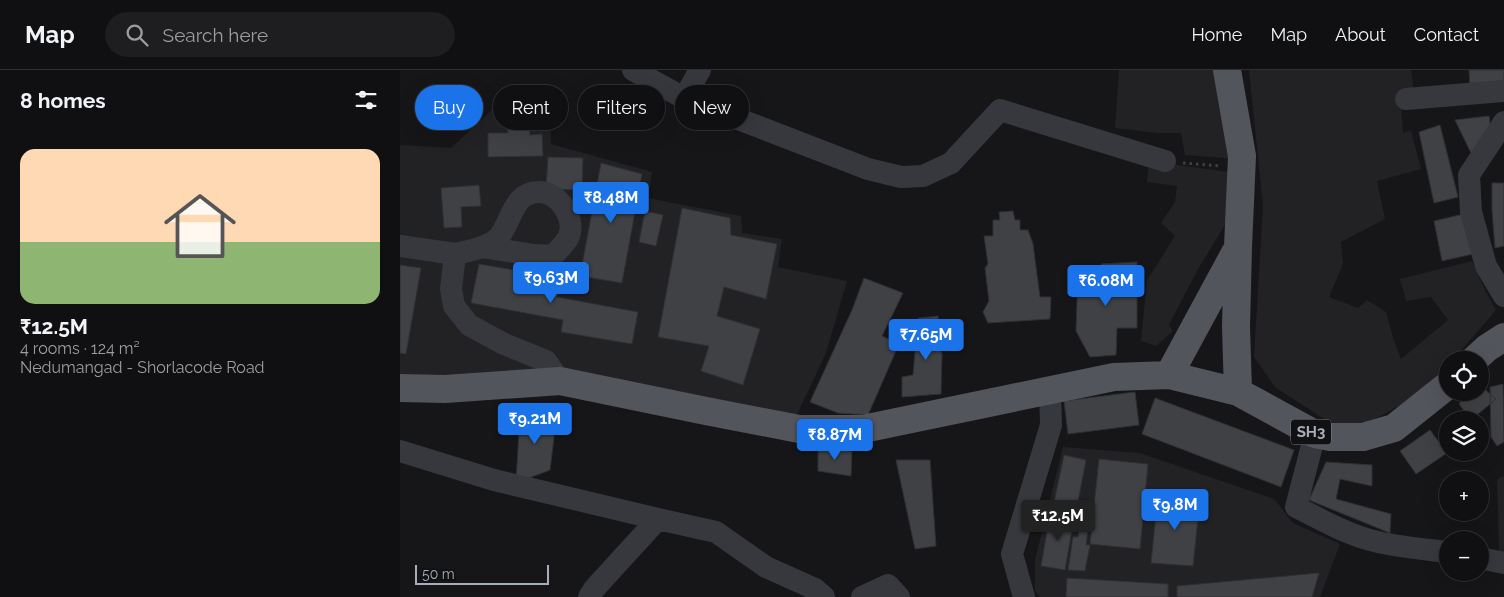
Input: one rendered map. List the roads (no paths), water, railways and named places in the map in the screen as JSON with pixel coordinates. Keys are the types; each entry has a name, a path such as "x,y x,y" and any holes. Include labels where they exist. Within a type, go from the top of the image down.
{"main road":[{"path":"1227,70 1242,156 1236,327 1238,392"},
{"path":"1169,375 1238,247"},
{"path":"1484,351 1504,338"},
{"name":"SH3","path":"400,388 445,389 560,381 799,428 863,428 1114,377 1169,375 1238,392 1315,434 1330,437 1363,437 1394,428 1439,393"}],"street":[{"path":"633,70 675,93"},
{"path":"691,85 700,70"},
{"path":"1406,99 1504,91"},
{"path":"749,123 868,169 901,177 923,176 951,163 1000,110 1165,161"},
{"path":"1504,122 1469,175 1471,212 1486,266 1504,296"},
{"path":"400,246 455,254 482,247"},
{"path":"455,254 451,289 454,306 469,325 504,344 546,361 560,381"},
{"path":"1024,597 1012,554 1051,426 1050,390"},
{"path":"1315,434 1296,506 1337,527 1371,540 1439,551"},
{"path":"400,451 494,480 716,532 766,567 816,589 824,597"},
{"path":"589,597 594,589 658,519"},
{"path":"1489,560 1504,563"},
{"path":"862,597 888,584 899,597"}]}
